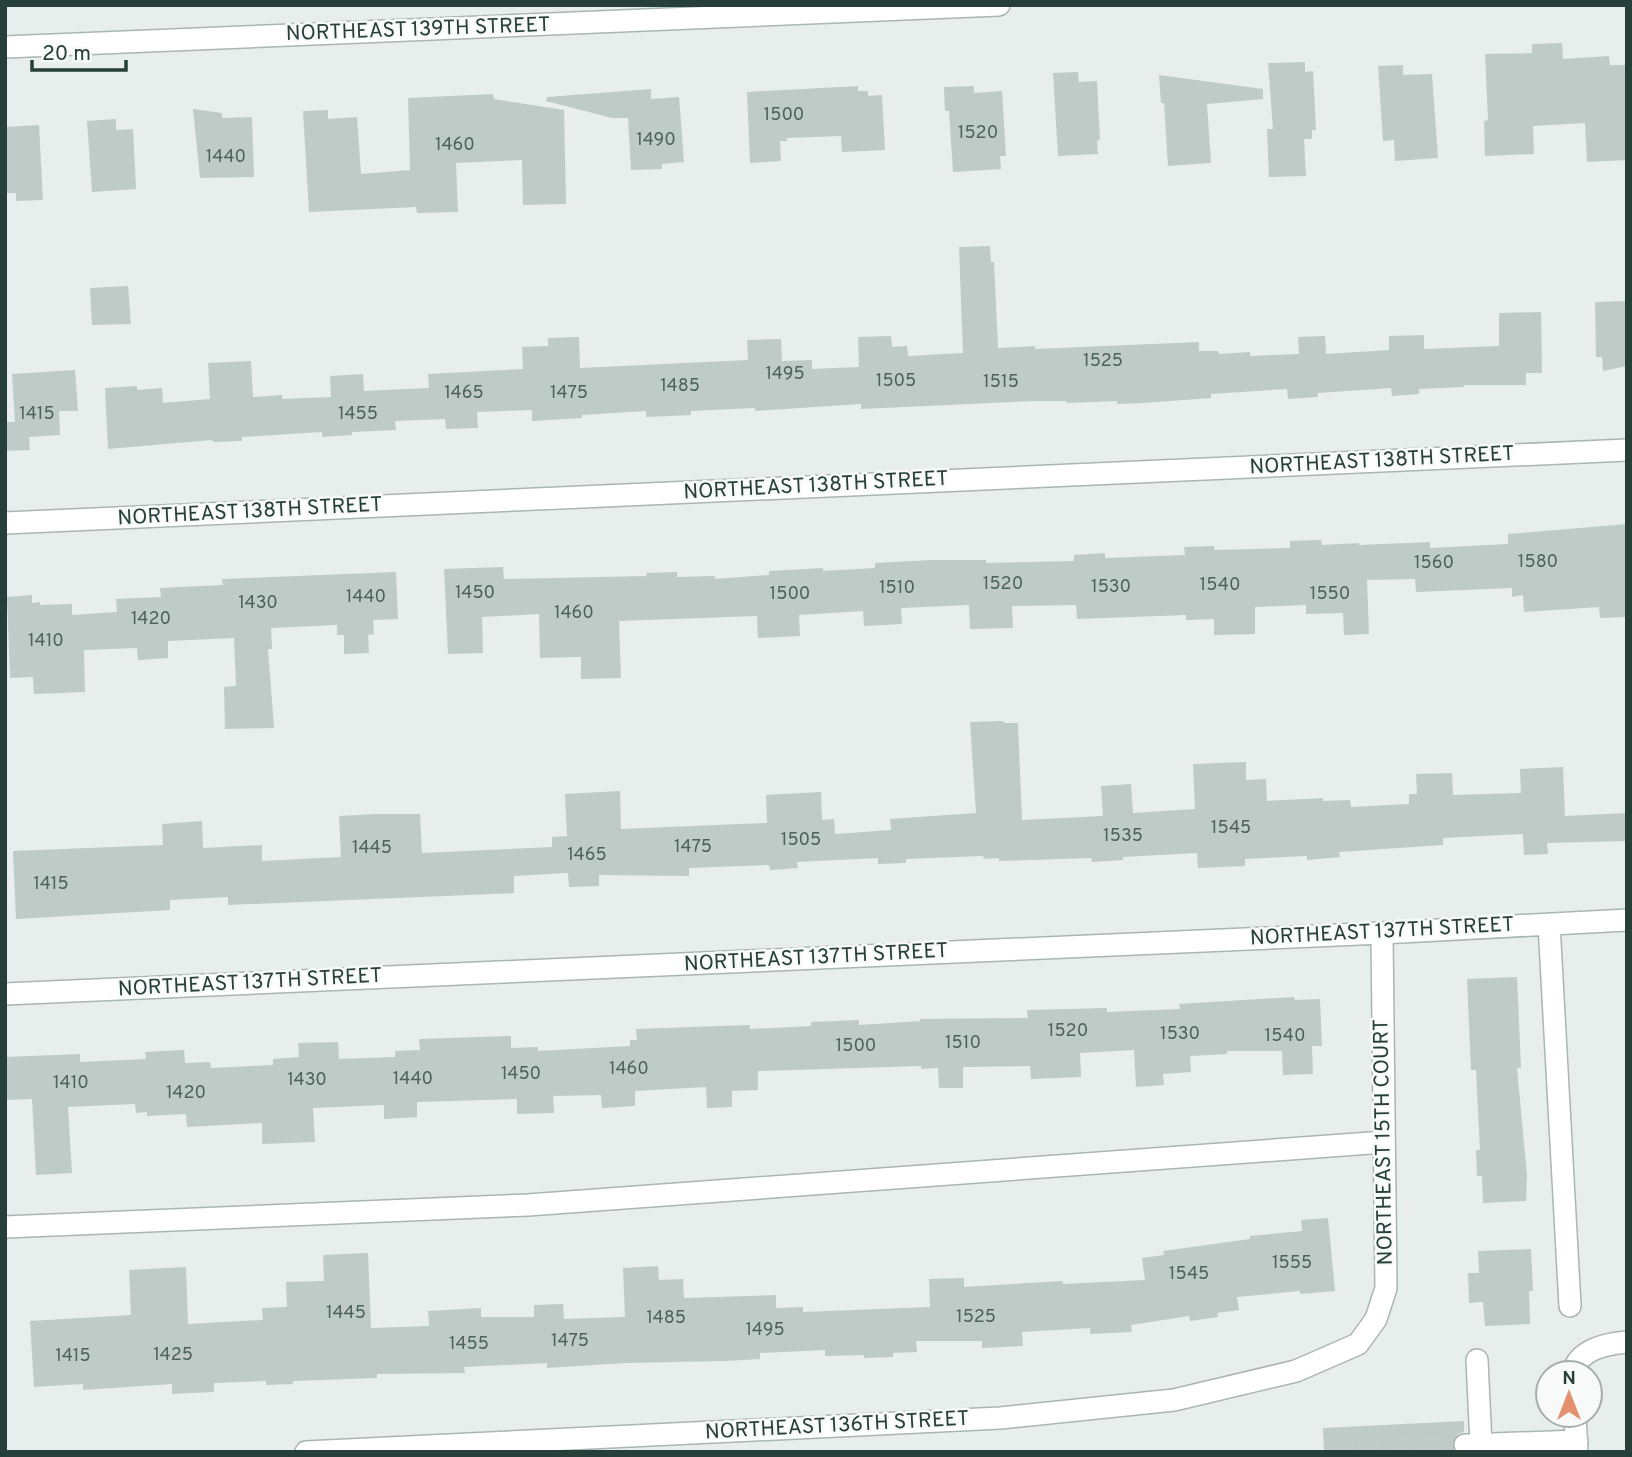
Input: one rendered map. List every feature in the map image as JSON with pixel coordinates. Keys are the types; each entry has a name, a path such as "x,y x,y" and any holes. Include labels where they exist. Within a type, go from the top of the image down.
{"street":[{"name":"NORTHEAST 139TH STREET","path":"5,47 999,5"},
{"name":"NORTHEAST 138TH STREET","path":"5,523 1627,450"},
{"name":"NORTHEAST 137TH STREET","path":"5,994 1627,920"},
{"path":"1549,924 1570,1306"},
{"name":"NORTHEAST 15TH COURT","path":"1358,1344 1377,1319 1386,1288 1382,933"},
{"path":"5,1227 528,1205 1384,1142"},
{"path":"1579,1359 1594,1349 1627,1342"},
{"name":"NORTHEAST 136TH STREET","path":"306,1452 1000,1418 1174,1400 1296,1371 1358,1344"},
{"path":"1477,1360 1473,1445 1577,1446"}],"building":[{"path":"1562,43 1563,59 1609,56 1610,65 1627,65 1627,160 1587,162 1585,123 1533,126 1534,154 1485,156 1484,121 1488,120 1485,54 1532,53 1532,44"},
{"path":"1305,62 1305,72 1313,71 1316,130 1312,130 1312,139 1304,139 1306,176 1269,177 1267,129 1273,129 1268,63"},
{"path":"1403,65 1403,75 1432,74 1438,158 1395,161 1394,140 1383,141 1378,66"},
{"path":"1078,72 1079,82 1097,81 1100,140 1097,141 1098,154 1058,156 1053,73"},
{"path":"1159,75 1263,89 1263,99 1207,104 1211,163 1168,166 1164,103 1161,103"},
{"path":"858,86 858,91 868,91 868,96 882,95 885,150 842,152 841,136 786,138 787,141 780,141 781,161 750,163 747,92"},
{"path":"974,86 974,93 1002,91 1006,156 1000,156 1001,169 953,172 949,111 945,111 944,87"},
{"path":"651,89 651,99 679,97 684,162 662,164 662,169 631,170 628,118 612,118 546,101 547,97"},
{"path":"493,94 494,99 564,110 566,204 523,205 522,160 456,163 458,212 417,213 416,207 309,212 303,111 328,110 328,119 357,117 361,174 410,170 408,98"},
{"path":"193,109 222,113 222,118 252,117 254,177 200,178"},
{"path":"116,119 116,130 133,129 136,189 92,192 87,121"},
{"path":"39,125 43,200 16,201 16,193 5,193 5,127"},
{"path":"990,246 991,262 994,262 998,348 1035,346 1035,349 1199,342 1199,351 1218,351 1219,354 1250,352 1250,356 1299,354 1298,337 1325,336 1326,354 1389,350 1389,336 1424,335 1424,349 1499,346 1499,313 1541,312 1542,373 1526,373 1526,385 1464,385 1419,389 1419,394 1392,396 1391,388 1318,393 1318,397 1288,399 1287,389 1211,394 1211,398 1143,403 1035,401 861,409 861,404 755,411 755,408 691,411 691,415 646,417 646,411 532,421 532,410 477,412 478,428 446,429 445,419 395,421 396,430 352,432 352,435 322,437 322,432 242,437 242,441 212,440 108,449 105,388 162,388 163,403 210,399 208,363 251,361 253,397 282,395 282,399 331,397 330,376 363,374 364,391 429,388 428,374 523,369 522,347 548,346 548,338 579,337 580,368 748,360 747,340 781,339 782,361 812,360 812,369 859,367 858,337 891,336 892,347 907,346 908,356 963,353 959,247"},
{"path":"128,286 131,324 92,325 90,288"},
{"path":"1627,301 1627,366 1603,371 1602,357 1596,357 1595,302"},
{"path":"75,370 78,411 59,411 60,435 29,437 30,450 5,451 5,422 15,422 12,374"},
{"path":"1627,524 1627,617 1600,618 1599,607 1524,612 1523,595 1512,597 1512,588 1416,592 1415,579 1367,580 1369,634 1344,635 1343,613 1306,614 1306,605 1255,607 1255,634 1214,635 1214,619 1186,620 1186,615 1077,619 1076,605 1012,606 1013,628 970,629 969,605 901,608 902,624 864,626 863,611 799,615 800,636 758,638 757,616 619,621 621,678 581,679 581,657 540,658 539,614 482,617 483,653 448,654 444,569 503,567 504,579 647,576 646,573 677,572 677,577 715,576 715,579 769,575 769,571 875,568 875,563 932,560 986,560 986,563 1074,561 1074,555 1105,553 1105,558 1185,555 1184,547 1214,546 1214,550 1290,548 1290,541 1321,540 1322,545 1430,542 1430,548 1508,544 1508,534"},
{"path":"396,572 398,619 373,620 374,634 368,635 369,653 344,654 344,635 337,635 337,625 271,628 272,649 268,649 274,728 225,729 224,687 236,686 234,638 168,641 168,658 138,660 137,648 84,650 85,692 34,694 33,677 10,678 7,597 32,595 32,603 40,602 40,605 72,604 72,615 117,612 116,599 161,597 160,588 223,585 222,579"},
{"path":"970,722 1018,723 1022,820 1103,816 1101,786 1131,784 1133,813 1195,809 1193,764 1246,762 1246,780 1266,779 1267,801 1323,798 1323,801 1350,800 1351,807 1409,804 1409,794 1417,794 1416,774 1452,773 1453,795 1521,793 1520,769 1563,767 1565,816 1627,813 1627,841 1547,843 1548,854 1524,855 1523,834 1443,838 1443,845 1339,852 1340,857 1307,860 1307,856 1245,859 1245,866 1198,868 1197,853 1123,857 1123,860 1092,862 1091,858 999,861 999,858 984,859 983,856 906,859 906,863 878,864 878,858 797,862 798,868 770,870 769,865 689,868 689,876 599,875 599,886 569,887 568,873 514,876 514,893 228,905 228,897 170,900 170,910 16,919 13,851 163,845 162,824 202,821 203,848 262,845 262,861 341,857 339,816 376,814 420,814 422,853 552,847 552,837 567,836 565,794 620,791 621,829 767,823 766,795 821,792 822,820 834,819 835,834 891,830 890,819 976,813"},
{"path":"1517,977 1521,1068 1517,1068 1527,1176 1526,1201 1483,1203 1482,1176 1477,1176 1476,1150 1480,1150 1476,1070 1471,1070 1467,979"},
{"path":"1294,997 1295,1000 1320,999 1322,1046 1312,1046 1313,1074 1283,1075 1282,1051 1227,1051 1227,1054 1190,1056 1191,1072 1163,1074 1164,1085 1136,1087 1134,1050 1080,1053 1081,1077 1031,1079 1030,1066 963,1067 963,1088 939,1088 938,1068 921,1069 921,1066 758,1071 758,1090 732,1091 732,1107 707,1108 706,1087 635,1091 635,1106 602,1108 601,1095 553,1096 554,1113 517,1114 517,1099 417,1102 417,1117 384,1119 384,1105 313,1108 315,1142 262,1144 262,1123 187,1127 186,1114 147,1116 147,1112 136,1113 135,1104 68,1107 72,1173 36,1175 32,1099 5,1100 5,1057 80,1054 80,1062 146,1059 145,1052 184,1050 185,1063 210,1062 211,1068 273,1065 273,1059 299,1057 298,1043 338,1042 339,1059 395,1057 395,1051 420,1050 419,1039 511,1036 511,1048 538,1047 538,1051 630,1046 630,1040 637,1040 636,1029 750,1025 750,1029 859,1020 859,1025 920,1019 1028,1018 1027,1010 1107,1008 1107,1012 1180,1009 1179,1004"},
{"path":"1328,1218 1335,1291 1300,1294 1300,1291 1237,1297 1239,1310 1217,1313 1218,1317 1190,1321 1189,1316 1131,1325 1132,1332 1090,1334 1090,1328 1022,1332 1023,1346 982,1348 982,1341 916,1341 917,1352 893,1353 893,1357 825,1356 825,1350 760,1353 760,1359 726,1361 547,1368 547,1363 464,1367 465,1373 377,1374 377,1378 293,1381 293,1384 266,1385 266,1381 214,1383 214,1392 172,1394 172,1384 83,1390 83,1384 34,1387 30,1321 131,1315 129,1270 186,1267 188,1324 263,1320 262,1308 287,1307 286,1282 324,1281 323,1255 368,1253 371,1328 429,1326 428,1311 481,1308 481,1317 534,1317 534,1305 563,1304 564,1319 625,1317 623,1268 658,1266 659,1280 683,1279 684,1298 776,1295 776,1308 803,1307 803,1312 930,1307 929,1279 964,1278 964,1287 1063,1281 1063,1284 1145,1280 1142,1258 1164,1255 1163,1251 1250,1239 1250,1236 1302,1231 1301,1220"},
{"path":"1531,1249 1533,1291 1529,1291 1530,1324 1485,1326 1483,1302 1469,1303 1468,1273 1479,1273 1478,1251"},
{"path":"1464,1421 1464,1432 1453,1439 1454,1452 1324,1452 1323,1428"}],"tunnel":[{"path":"1327,1452 1465,1445"}]}
